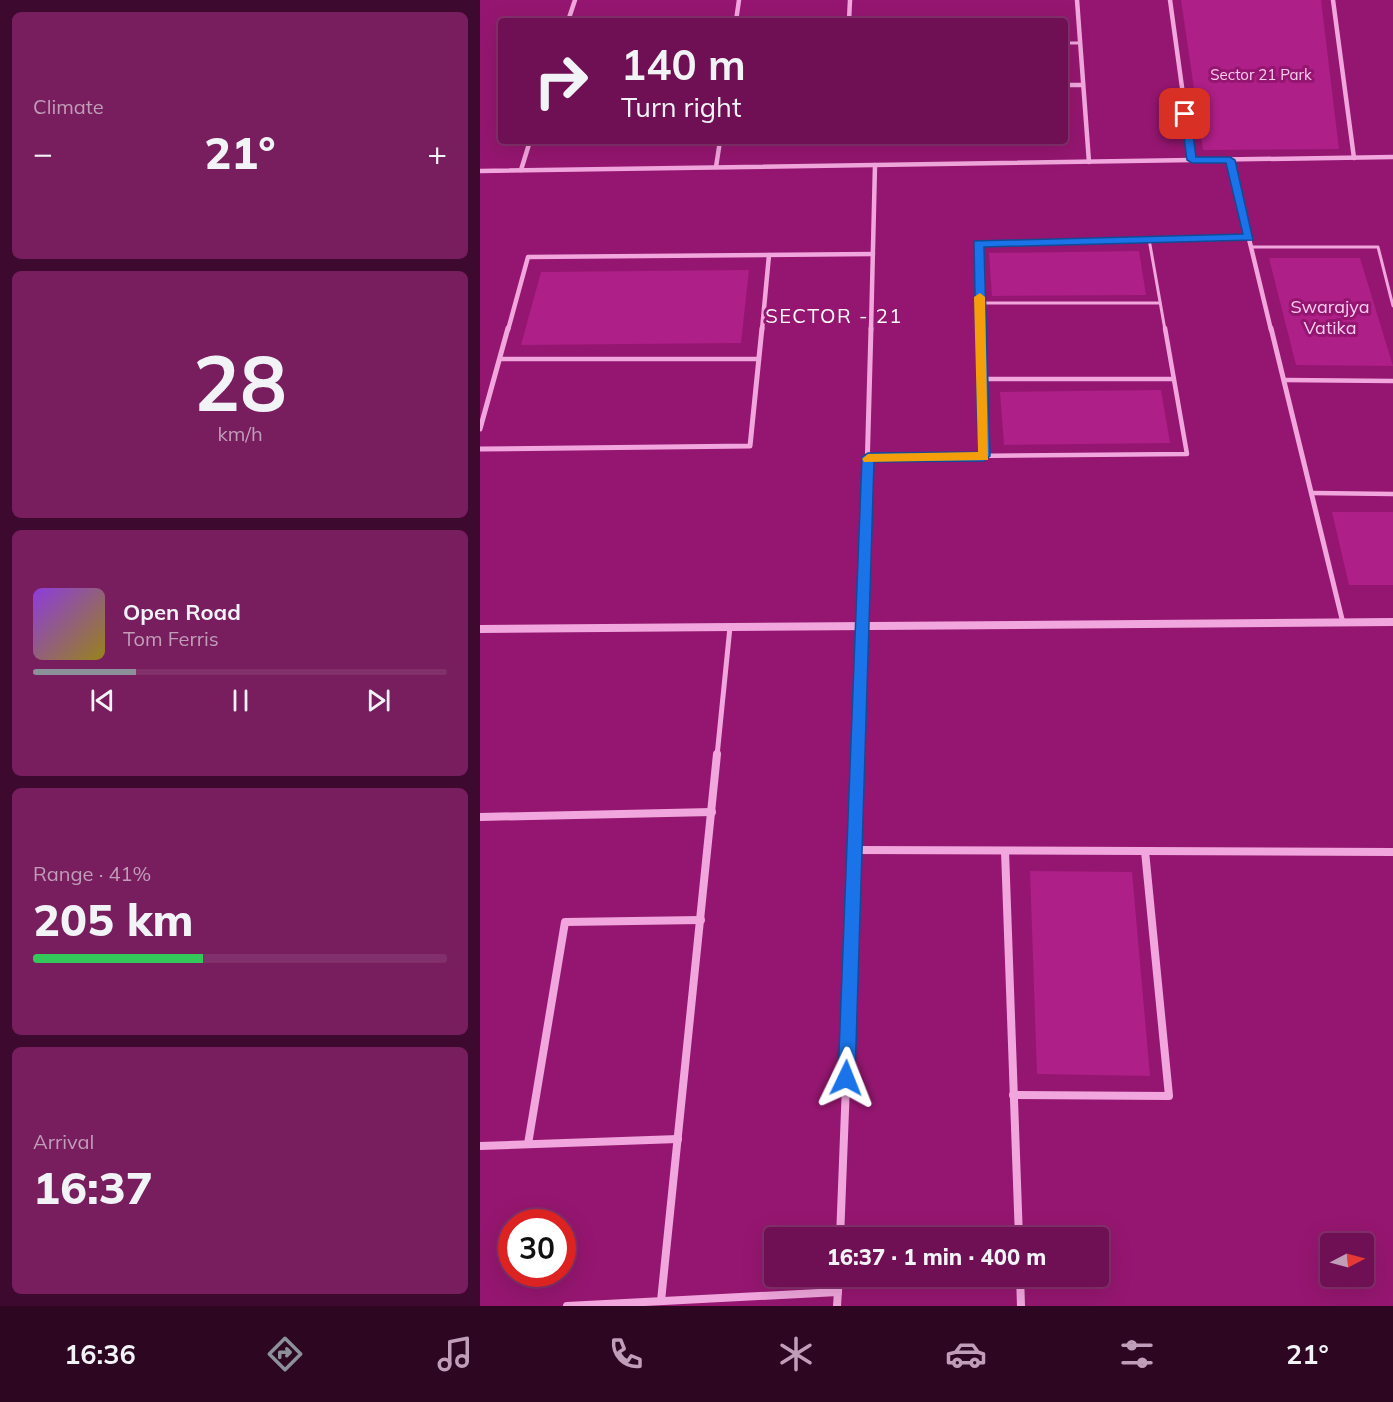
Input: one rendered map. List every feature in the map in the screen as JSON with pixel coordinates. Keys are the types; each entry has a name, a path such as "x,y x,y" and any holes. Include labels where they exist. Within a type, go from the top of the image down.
{"street":[{"path":"569,18 575,0"},
{"path":"736,18 739,0"},
{"path":"849,18 850,0"},
{"path":"1077,0 1089,162"},
{"path":"1170,0 1192,160"},
{"path":"1333,0 1354,158"},
{"path":"1068,85 1083,85"},
{"path":"521,170 529,144"},
{"path":"716,167 720,144"},
{"path":"480,171 1393,157"},
{"path":"1230,160 1343,623"},
{"path":"840,1227 864,627 875,165"},
{"path":"480,429 528,257 873,254"},
{"path":"480,449 750,446 769,255"},
{"path":"480,629 1393,622"},
{"path":"661,1301 730,627"},
{"path":"480,817 712,812"},
{"path":"855,850 1393,852"},
{"path":"1005,851 1018,1227"},
{"path":"1013,1095 1169,1096 1144,851"},
{"path":"528,1144 564,922 700,920"},
{"path":"480,1146 678,1139"},
{"path":"837,1306 838,1287"},
{"path":"1020,1287 1021,1306"},
{"path":"567,1306 838,1292"}],"lane":[{"path":"1068,43 1080,43"},
{"path":"984,456 978,243 1249,237"},
{"path":"868,457 1187,454 1149,239"},
{"path":"1252,247 1378,247 1393,306"},
{"path":"980,303 1160,303"},
{"path":"500,359 759,359"},
{"path":"982,379 1173,379"},
{"path":"1284,380 1393,381"},
{"path":"1312,494 1393,494"}],"green space":[{"name":"Sector 21 Park","path":"1181,0 1321,0 1339,149 1203,150"},
{"path":"1139,251 1146,295 992,296 989,253"},
{"name":"Swarajya Vatika","path":"1269,258 1360,258 1393,366 1296,365"},
{"path":"749,270 741,343 521,345 541,272"},
{"path":"1161,390 1170,443 1004,445 1000,392"},
{"path":"1332,512 1393,512 1393,585 1349,585"},
{"path":"1030,871 1132,872 1150,1076 1037,1074"}],"slow traffic":[{"path":"868,459 868,457 984,456 980,297"}],"district":[{"name":"SECTOR - 21","path":"834,315"}],"route":[{"path":"846,1078 863,649 868,457 984,456 978,243 1249,237 1230,160 1192,160 1185,114"}]}
